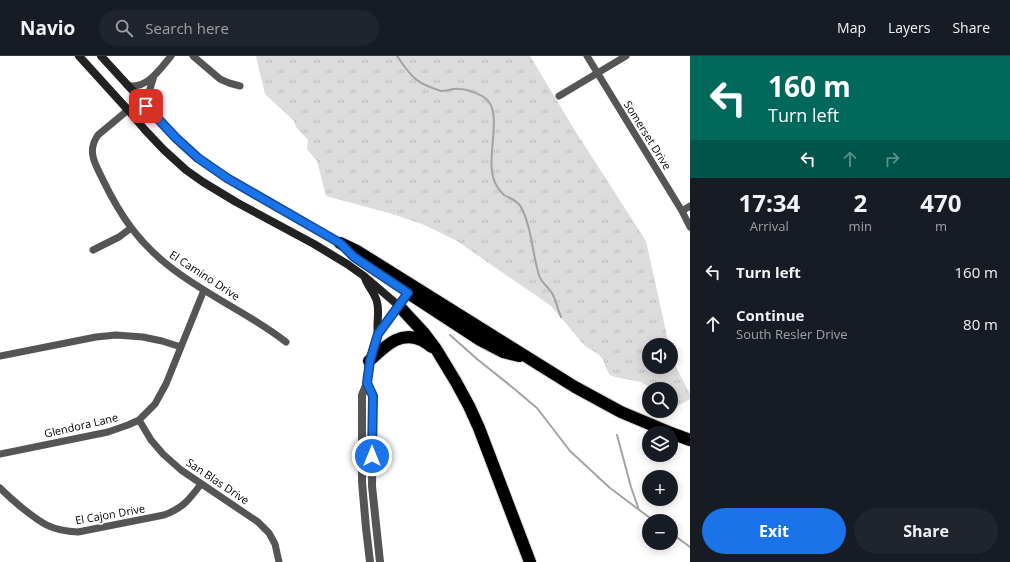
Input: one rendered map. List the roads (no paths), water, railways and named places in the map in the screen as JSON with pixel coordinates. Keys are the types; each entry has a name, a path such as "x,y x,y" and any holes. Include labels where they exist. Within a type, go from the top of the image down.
{"highway":[{"path":"340,243 357,251 575,387 621,412 654,426"},
{"path":"408,293 480,340 503,352 530,358"},
{"path":"399,306 424,333 436,349 456,382 479,428 530,562"},
{"path":"370,361 388,345 399,339 409,338 420,340 436,349"},
{"path":"678,436 690,440"}],"main road":[{"path":"79,56 145,130 186,170 236,202 314,244 364,276 399,306"},
{"path":"101,56 176,138 198,158 234,182 340,243 354,257 408,293"},
{"path":"364,276 376,300 378,311 376,326 378,334"}],"street":[{"path":"153,113 148,99 149,92 155,76 171,56"},
{"path":"193,56 220,78 229,83 240,86"},
{"name":"Somerset Drive","path":"587,56 682,210 690,227"},
{"path":"559,96 626,56"},
{"path":"127,85 136,86 155,76"},
{"name":"El Camino Drive","path":"140,98 98,136 94,140 92,146 94,162 113,201 131,228 155,254 169,266 186,279 271,330 286,342"},
{"path":"682,210 690,206"},
{"path":"93,250 119,237 131,228"},
{"name":"Glendora Lane","path":"0,454 108,432 138,420 159,398 204,290"},
{"path":"370,562 362,482 362,395 367,383 370,361 378,334 408,293"},
{"path":"0,356 90,338 116,335 143,337 181,347"},
{"path":"367,383 373,396 372,486 380,562"},
{"name":"San Blas Drive","path":"138,420 151,440 163,454 181,470 258,522 269,533 275,544 279,562"},
{"name":"El Cajon Drive","path":"0,488 47,526 68,532 78,532 164,515 172,512 184,504 201,484"},
{"path":"366,528 376,527"}],"waterway":[{"path":"397,56 411,74 424,85 441,91 457,89 467,90 480,95 489,102 494,118 492,161 494,180 504,195 516,201 525,215 540,278 553,295 561,317"},
{"path":"450,335 537,408 570,451 610,488 645,514"},
{"path":"617,435 631,487 639,510"},
{"path":"678,538 690,547"}]}
